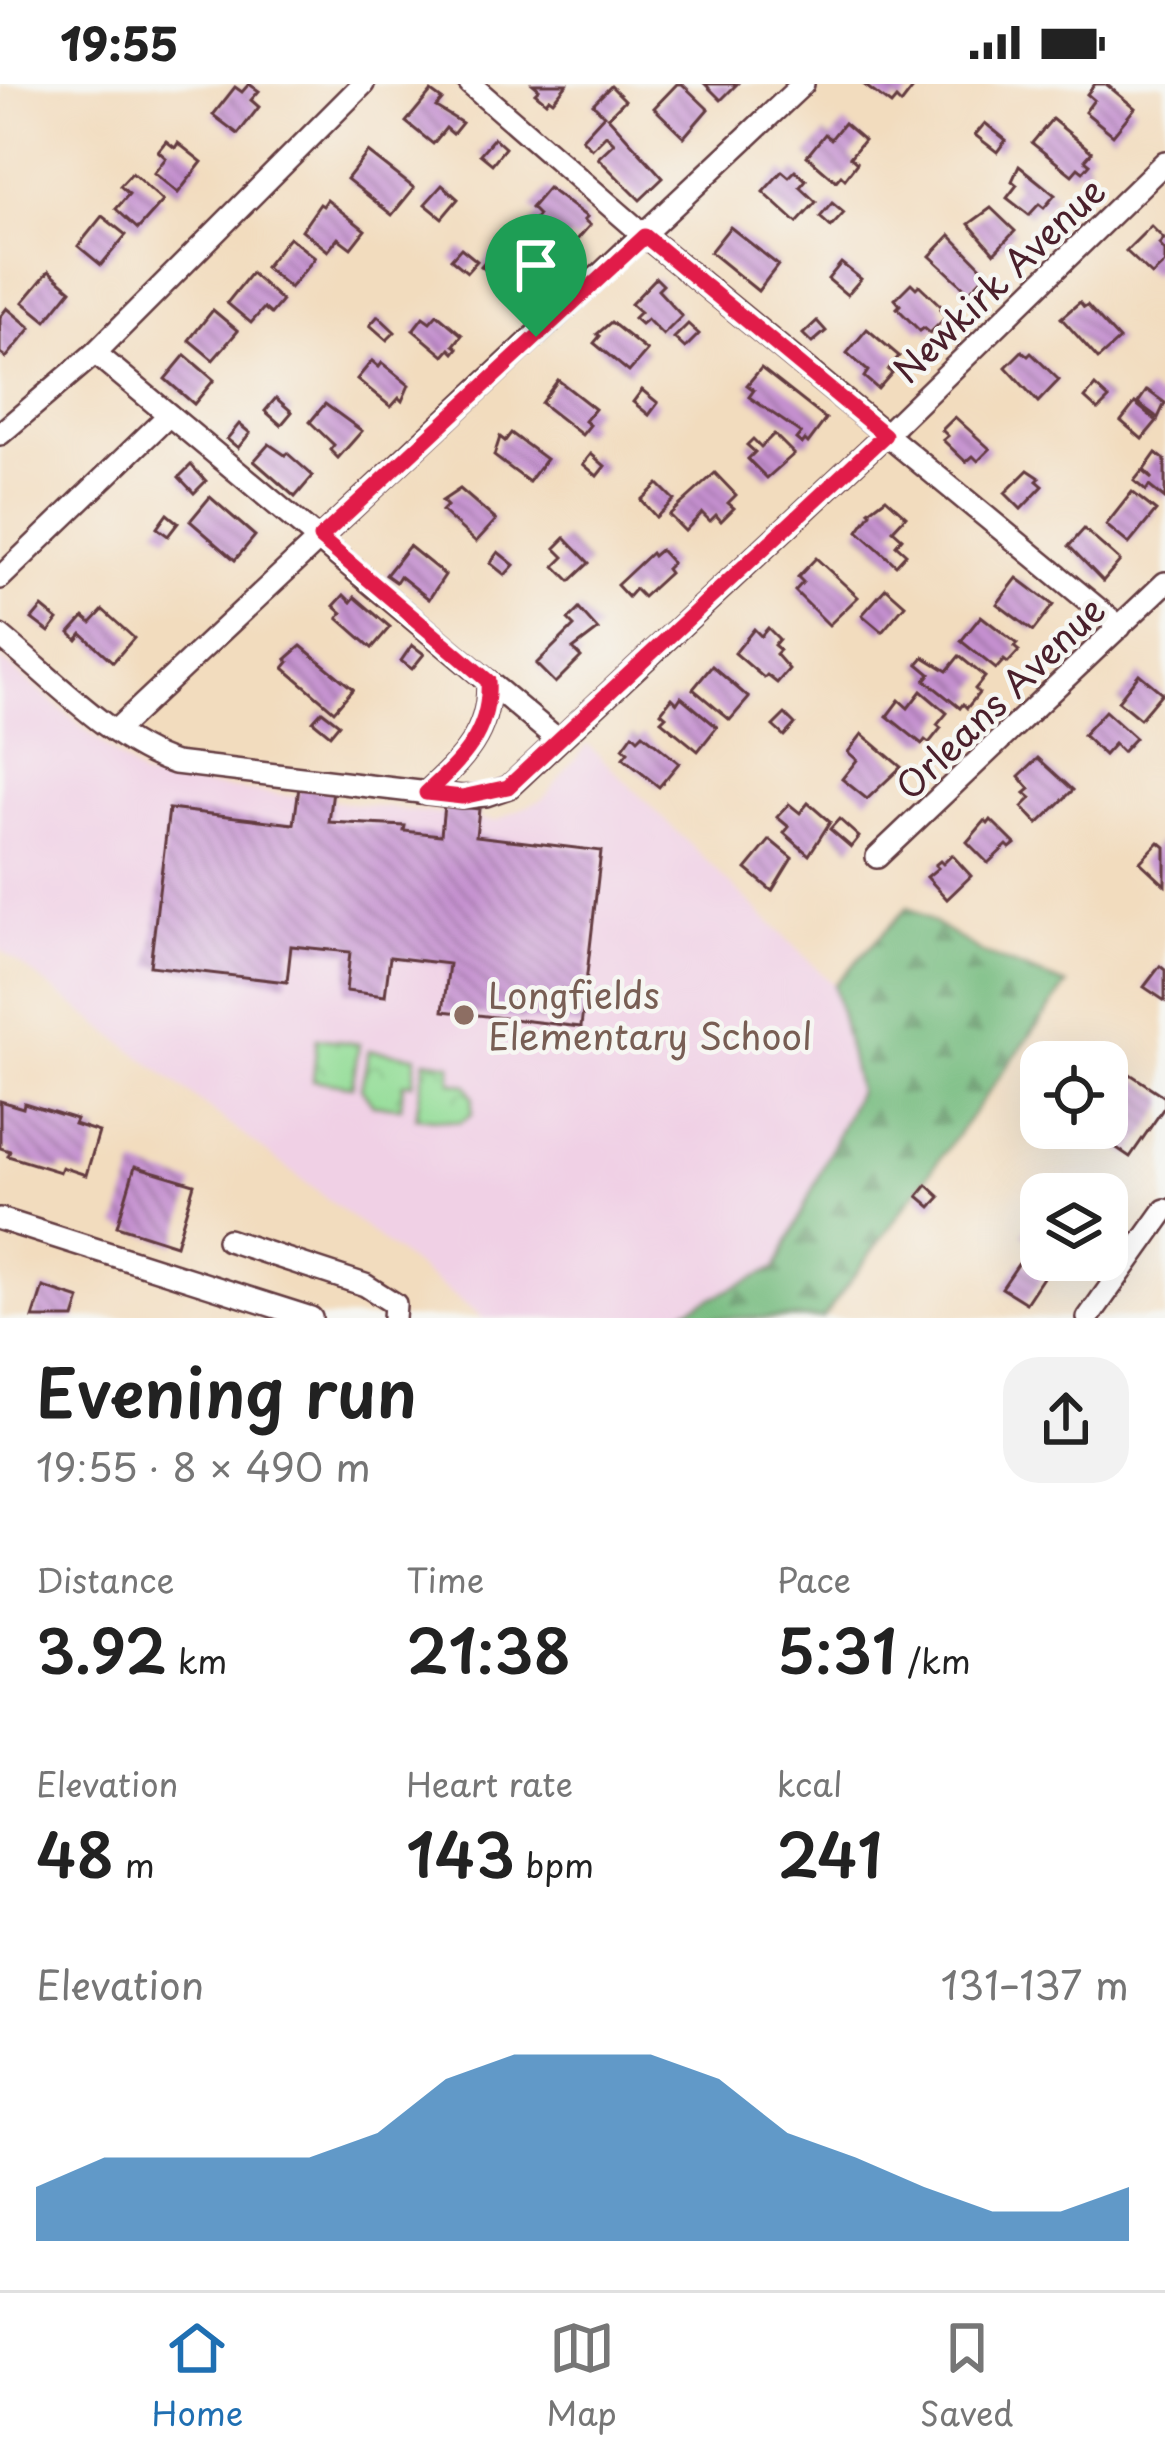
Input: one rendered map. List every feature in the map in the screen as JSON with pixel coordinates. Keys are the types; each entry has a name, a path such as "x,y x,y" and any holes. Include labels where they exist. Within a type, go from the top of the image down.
{"street":[{"path":"0,434 95,353 363,84"},
{"path":"470,84 645,236 1120,627"},
{"path":"0,636 115,730 803,84"},
{"name":"Newkirk Avenue","path":"115,730 152,755 176,763 462,797 508,787 885,435 1165,162"},
{"path":"95,353 557,740"},
{"path":"0,578 169,415"},
{"name":"Orleans Avenue","path":"878,857 1165,584"},
{"path":"426,793 454,768 482,730 489,705 488,681"},
{"path":"1088,1318 1165,1210"},
{"path":"0,1220 311,1318"},
{"path":"228,1240 364,1285 395,1304 394,1318"}],"shaded area":[{"name":"Longfields Elementary School","path":"0,658 143,778 496,821 543,799 587,744 834,985 859,1090 776,1268 668,1318 483,1318 0,949"}],"green space":[{"path":"908,907 984,954 1067,985 1026,1041 1020,1041 1020,1049 823,1318 668,1318 776,1268 858,1091 834,985"},
{"path":"317,1038 359,1044 352,1086 313,1080"},
{"path":"369,1050 416,1056 413,1083 403,1083 401,1107 373,1105 361,1088"},
{"path":"425,1060 451,1064 451,1082 467,1085 473,1097 472,1114 460,1122 416,1117"}],"building":[{"path":"249,84 259,91 251,100 259,107 238,134 213,115 235,87 242,92"},
{"path":"533,84 567,84 553,101 546,102 535,93 539,89"},
{"path":"677,84 708,109 684,137 654,108"},
{"path":"705,84 737,84 721,100"},
{"path":"863,84 914,87 901,104 896,99 891,105"},
{"path":"1095,84 1106,84 1135,108 1113,135 1085,112 1094,100 1087,94"},
{"path":"611,86 625,100 608,117 663,178 640,200 598,158 614,143 606,135 592,149 582,139 604,115 593,104"},
{"path":"431,92 442,100 436,107 462,123 453,134 446,128 433,144 406,122"},
{"path":"1052,119 1092,152 1083,172 1078,168 1072,175 1032,143"},
{"path":"844,123 864,140 850,157 857,163 845,179 841,175 836,181 807,156 825,134 831,139"},
{"path":"985,123 1006,140 997,152 975,135"},
{"path":"494,138 505,148 492,164 480,154"},
{"path":"166,141 175,148 178,143 202,162 178,193 154,173 166,158 158,151"},
{"path":"368,152 414,188 392,215 347,179"},
{"path":"1019,166 1055,195 1029,215 1007,198 1017,185 1012,181"},
{"path":"782,171 789,177 795,171 806,180 800,187 816,202 797,223 763,192"},
{"path":"132,173 163,201 138,229 116,209 129,194 120,186"},
{"path":"442,185 458,199 442,218 425,204"},
{"path":"548,188 587,217 584,220 590,225 576,241 571,237 555,257 525,231 538,215 531,208"},
{"path":"327,200 365,230 351,248 338,238 328,251 302,230"},
{"path":"832,203 844,213 831,227 820,217"},
{"path":"991,208 1015,231 994,253 969,224"},
{"path":"102,216 126,235 101,265 78,246"},
{"path":"1151,226 1164,239 1159,244 1165,251 1165,263 1152,275 1126,251"},
{"path":"730,227 778,265 758,291 710,252"},
{"path":"950,235 987,273 969,292 930,256"},
{"path":"289,237 315,258 290,288 265,267"},
{"path":"502,241 533,266 512,292 481,266"},
{"path":"461,248 477,261 467,272 451,259"},
{"path":"841,263 861,279 847,295 828,279"},
{"path":"49,271 71,290 46,321 23,302"},
{"path":"251,273 282,301 271,314 264,308 251,323 227,303"},
{"path":"656,278 663,285 658,290 682,316 663,335 647,319 641,324 634,318 640,312 631,304"},
{"path":"911,283 942,307 946,317 930,333 924,328 920,331 897,308 895,299"},
{"path":"1080,302 1119,340 1098,359 1061,318"},
{"path":"7,308 31,328 6,358 0,353 0,317"},
{"path":"213,310 238,331 213,360 189,340"},
{"path":"437,314 462,335 454,353 450,349 444,356 413,330 423,317 430,322"},
{"path":"378,316 395,332 387,340 370,325"},
{"path":"817,321 826,331 812,343 803,334"},
{"path":"611,322 647,351 629,372 594,343"},
{"path":"688,324 699,334 685,348 674,338"},
{"path":"867,329 899,356 878,389 864,377 868,371 847,353"},
{"path":"1022,351 1031,353 1059,380 1038,402 1006,367"},
{"path":"185,355 214,380 194,404 165,379"},
{"path":"372,361 379,367 382,363 409,385 402,401 399,398 391,407 357,379"},
{"path":"761,368 826,419 808,443 802,444 796,439 801,433 749,397 754,390 747,385"},
{"path":"558,380 595,409 582,435 541,403"},
{"path":"1095,386 1109,399 1098,410 1085,398"},
{"path":"642,390 658,403 649,415 633,402"},
{"path":"1147,390 1165,403 1158,418 1138,403"},
{"path":"276,398 292,412 281,425 265,411"},
{"path":"1135,403 1157,421 1142,439 1121,421"},
{"path":"325,404 362,431 338,458 330,450 334,445 310,422"},
{"path":"955,417 990,449 978,461 973,456 966,462 943,440 948,436 942,430"},
{"path":"239,424 250,433 238,448 227,439"},
{"path":"511,433 546,459 529,482 494,456 500,437 505,441"},
{"path":"774,434 794,454 767,478 748,459 755,452 747,445 753,439 761,447"},
{"path":"269,444 313,476 295,497 254,461"},
{"path":"1156,453 1165,460 1165,499 1134,481 1142,471 1152,479 1144,470"},
{"path":"591,454 605,466 597,476 583,464"},
{"path":"191,465 206,481 194,493 179,477"},
{"path":"1028,470 1043,486 1021,509 1005,493"},
{"path":"715,473 736,495 728,503 734,508 721,521 716,515 710,521 702,513 685,531 669,515"},
{"path":"658,484 674,500 656,517 641,500"},
{"path":"460,489 496,520 476,542 442,511 447,506 442,501"},
{"path":"1132,492 1156,511 1129,544 1106,525"},
{"path":"210,497 255,536 235,560 190,521"},
{"path":"886,498 906,516 893,530 902,538 896,545 906,554 896,565 858,531 869,511"},
{"path":"167,514 178,523 168,536 157,528"},
{"path":"1084,529 1120,561 1103,581 1069,546"},
{"path":"565,538 589,563 570,581 555,566 564,557 555,548"},
{"path":"409,546 445,575 429,599 400,576 396,582 386,575"},
{"path":"660,550 672,563 666,569 669,573 643,597 635,589 628,597 617,585"},
{"path":"498,552 514,565 505,575 490,563"},
{"path":"816,558 858,597 829,625 795,591 803,582 798,577"},
{"path":"1017,578 1053,605 1033,631 997,604"},
{"path":"886,588 905,605 882,632 862,615"},
{"path":"344,595 351,602 355,597 390,627 372,648 338,618 342,613 334,606"},
{"path":"42,607 58,620 49,632 32,619"},
{"path":"579,609 598,630 573,649 581,657 555,683 536,664 574,626 568,620"},
{"path":"103,610 134,638 113,662 82,634 77,640 70,633 84,617 91,623"},
{"path":"981,616 1017,644 1014,647 1019,651 996,669 961,641"},
{"path":"768,628 779,639 774,645 780,650 776,654 789,669 777,683 735,653 754,629 761,636"},
{"path":"412,645 424,654 412,669 401,661"},
{"path":"301,646 353,689 334,711 284,668 286,659"},
{"path":"959,656 985,677 967,708 963,704 960,708 925,680 930,674 918,664 924,657 947,671"},
{"path":"712,666 749,698 730,720 693,689"},
{"path":"1139,674 1162,693 1140,719 1118,701"},
{"path":"921,691 947,713 929,743 922,744 887,716 899,700 908,708"},
{"path":"681,697 717,727 698,751 661,721 666,716 661,712 672,698 677,703"},
{"path":"322,711 339,724 330,735 313,721"},
{"path":"1105,711 1135,738 1122,752 1114,744 1104,755 1083,735"},
{"path":"785,714 795,724 784,736 773,726"},
{"path":"633,734 638,739 643,734 679,763 659,787 623,758 628,752 623,748"},
{"path":"862,734 901,767 867,799 842,779 857,760 848,752"},
{"path":"1038,758 1073,790 1038,824 1022,807 1031,798 1019,776"},
{"path":"299,787 333,791 329,822 405,826 404,831 441,835 444,805 479,809 476,836 601,851 581,1027 443,1011 449,964 390,957 385,996 346,991 350,952 291,946 287,982 150,966 169,809 294,824"},
{"path":"808,803 830,822 809,855 784,833 789,827 777,817 789,804 800,813"},
{"path":"839,819 859,837 851,847 830,829"},
{"path":"991,820 1015,844 1007,845 988,863 967,842"},
{"path":"770,840 792,858 772,891 746,869"},
{"path":"1159,842 1165,847 1165,885 1140,862"},
{"path":"952,855 971,876 947,899 927,877 938,868 935,865"},
{"path":"1160,966 1165,970 1165,1001 1144,987"},
{"path":"1128,1073 1165,1097 1165,1106 1130,1157 1118,1149 1128,1149"},
{"path":"0,1101 76,1119 74,1124 99,1132 86,1175 8,1156 10,1151 0,1148"},
{"path":"135,1166 194,1184 176,1245 117,1226"},
{"path":"927,1185 940,1197 931,1207 918,1196"},
{"path":"1020,1261 1020,1281 1041,1281 1026,1303 1002,1288"},
{"path":"43,1287 80,1299 74,1318 33,1318"}],"place":[{"name":"Longfields Elementary School","path":"464,1015"}],"route":[{"path":"645,236 885,435 508,787 462,797 426,793 454,768 482,730 489,705 488,681 320,538 536,337 645,236"}]}
